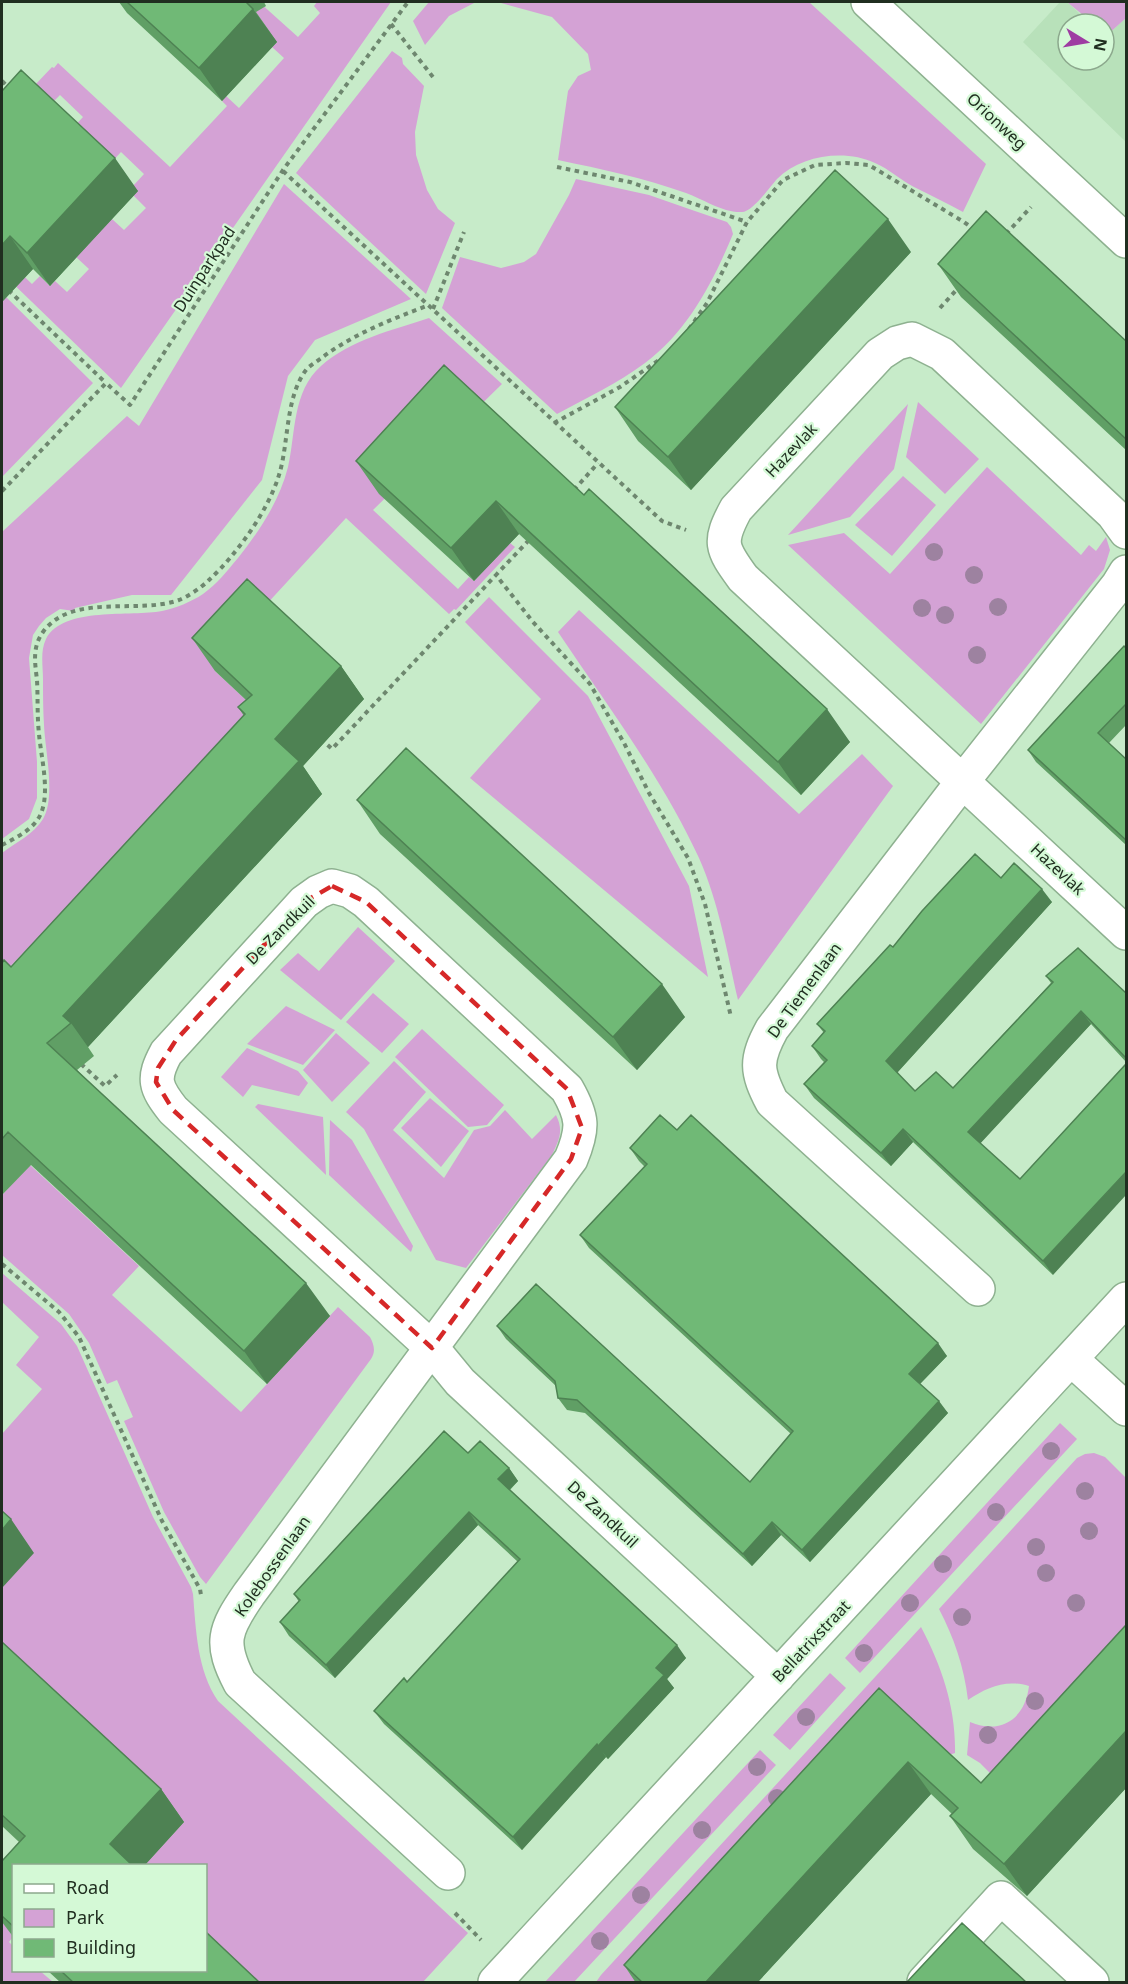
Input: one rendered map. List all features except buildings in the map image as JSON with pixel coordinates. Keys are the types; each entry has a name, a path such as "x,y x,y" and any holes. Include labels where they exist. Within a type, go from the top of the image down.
{"street":[{"name":"Orionweg","path":"868,2 1126,241"},
{"path":"912,339 942,354 1113,514 1126,532"},
{"name":"Hazevlak","path":"912,339 897,343 880,354 736,509 726,527 723,544 731,562 743,578 1126,933"},
{"path":"963,780 1119,585 1126,572"},
{"name":"De Tiemenlaan","path":"758,1068 762,1048 772,1029 963,780"},
{"name":"De Zandkuil","path":"432,1348 571,1159 582,1128 580,1116 567,1089 366,902 350,891 332,886 304,902 176,1040 158,1068 156,1082 161,1095 173,1110 432,1348 460,1382 778,1676"},
{"path":"758,1068 763,1085 772,1102 978,1289"},
{"name":"Bellatrixstraat","path":"500,1977 1126,1299"},
{"name":"Kolebossenlaan","path":"226,1642 235,1614 244,1601 432,1348"},
{"path":"1071,1359 1126,1409"},
{"path":"226,1642 229,1662 240,1683 448,1873"},
{"path":"924,1983 1001,1898 1092,1983"}],"path":[{"name":"Duinparkpad","path":"106,383 130,405 283,171 408,2"},
{"path":"391,24 434,77"},
{"path":"2,81 16,95"},
{"path":"684,334 707,303 747,222 783,180 815,165 846,163 869,165 980,234"},
{"path":"556,167 630,182 747,222"},
{"path":"283,171 662,521 723,544"},
{"path":"1003,237 1058,178"},
{"path":"433,309 464,232"},
{"path":"912,339 965,280"},
{"path":"2,284 106,383 2,491"},
{"path":"2,846 20,835 38,819 43,806 44,771 39,735 34,656 37,642 43,632 59,616 105,607 156,605 181,600 209,580 233,554 257,522 271,494 279,475 295,392 306,370 326,354 363,331 429,305"},
{"path":"554,423 620,387 664,355"},
{"path":"567,498 598,464"},
{"path":"316,734 332,750 535,532"},
{"path":"496,575 533,622 590,684 624,743 649,793 688,858 705,904 734,1028 758,1068"},
{"path":"76,1060 105,1086 115,1075 156,1082"},
{"path":"2,1264 59,1312 79,1337 162,1521 200,1589 204,1619 226,1642"},
{"path":"448,1873 430,1892 475,1931 500,1977"}],"highlighted area":[{"path":"332,886 366,902 567,1089 582,1128 571,1159 432,1348 173,1110 156,1082 158,1068 176,1040 304,902"}],"shaded area":[{"path":"1060,2 1067,2 1078,12 1056,12 1056,72 1116,72 1116,27 1126,18 1126,142 1023,42"}],"green space":[{"path":"234,2 259,2 298,37 320,13 314,6 317,2 391,2 121,388 2,273 2,255 32,284 40,276 50,286 55,281 67,292 89,269 76,257 112,219 124,230 146,208 134,196 133,186 144,174 121,152 109,165 72,129 83,117 60,95 48,107 2,120 58,63 170,167 227,106 222,101 226,96 239,108 284,58 272,47 277,42"},
{"path":"429,2 476,2 449,16 425,45 413,21"},
{"path":"476,2 809,2 986,164 963,212 914,187 875,163 850,156 837,156 798,164 777,179 756,204 746,211 735,212 654,183 558,160 568,91 578,76 591,70 588,54 552,17 501,3"},
{"path":"1067,2 1126,2 1126,18 1116,27 1116,12 1079,12"},
{"path":"392,51 402,58 403,64 424,86 415,132 416,155 427,190 438,209 455,223 426,294 296,173"},
{"path":"576,179 649,195 727,222 733,234 708,287 674,336 645,363 624,377 557,414 442,308 460,257 501,268 524,262 536,254"},
{"path":"284,184 411,299 315,340 288,376 262,480 171,595 132,595 75,608 74,611 60,609 46,618 39,626 33,635 29,658 37,762 37,798 29,819 2,839 2,532 127,416 139,426"},
{"path":"2,293 93,383 2,477"},
{"path":"429,318 502,384 373,510 458,589 469,577 474,581 510,543 515,547 456,610 454,609 449,614 346,518 264,607 215,671 287,738 124,848 3,974 2,982 2,853 30,834 39,824 47,810 49,799 42,659 46,639 55,629 82,617 162,611 188,602 208,590 246,547 274,504 288,467 300,400 312,376 332,357 345,349"},
{"path":"918,402 979,459 945,494 906,457"},
{"path":"908,404 894,469 850,517 788,535"},
{"path":"987,467 1081,555 1089,545 1096,551 1106,537 1110,550 1104,569 981,724 788,545 844,533 890,574"},
{"path":"903,476 936,505 892,556 855,525"},
{"path":"489,597 588,696 689,886 708,977 470,778 541,699 465,622"},
{"path":"579,610 799,814 862,754 893,786 738,1000 717,910 699,858 651,771 558,632"},
{"path":"358,927 395,961 341,1020 280,970 298,953 319,971"},
{"path":"373,993 409,1024 382,1053 346,1022"},
{"path":"286,1006 335,1030 303,1065 247,1044"},
{"path":"422,1029 504,1105 487,1125 468,1127 395,1057"},
{"path":"336,1033 370,1063 332,1102 303,1070"},
{"path":"247,1048 298,1071 308,1083 299,1096 252,1085 243,1097 221,1077"},
{"path":"394,1061 426,1092 393,1130 444,1178 474,1130 490,1126 505,1110 532,1139 556,1115 560,1126 560,1135 552,1155 466,1268 436,1260 364,1129 346,1112"},
{"path":"430,1098 469,1131 441,1167 401,1128"},
{"path":"258,1104 323,1117 326,1175 255,1107"},
{"path":"330,1120 352,1140 413,1246 411,1252 329,1175"},
{"path":"30,1165 139,1266 112,1295 241,1412 338,1307 370,1337 373,1356 206,1584 164,1512 124,1421 133,1417 117,1380 107,1384 89,1343 69,1314 2,1255 2,1195"},
{"path":"2,1273 61,1324 77,1346 153,1517 191,1587 202,1663 218,1701 468,1933 423,1982 247,1982 207,1945 207,1864 145,1864 184,1822 2,1654 2,1434 42,1389 16,1365 39,1337 2,1302"},
{"path":"1060,1423 1077,1439 860,1673 845,1658"},
{"path":"1094,1453 1105,1457 1126,1478 1126,1682 993,1776 980,1763 967,1755 970,1722 981,1726 992,1726 1010,1721 1017,1715 1027,1698 1029,1686 1005,1684 982,1691 968,1700 958,1653 939,1609 1077,1458"},
{"path":"921,1627 946,1688 953,1720 955,1753 949,1755 660,1982 596,1982 601,1975"},
{"path":"830,1673 846,1688 790,1750 773,1735"},
{"path":"760,1750 776,1765 574,1982 545,1982"},
{"path":"2,1919 12,1935 9,1942 12,1945 12,1972 41,1972 53,1982 2,1982"}]}
